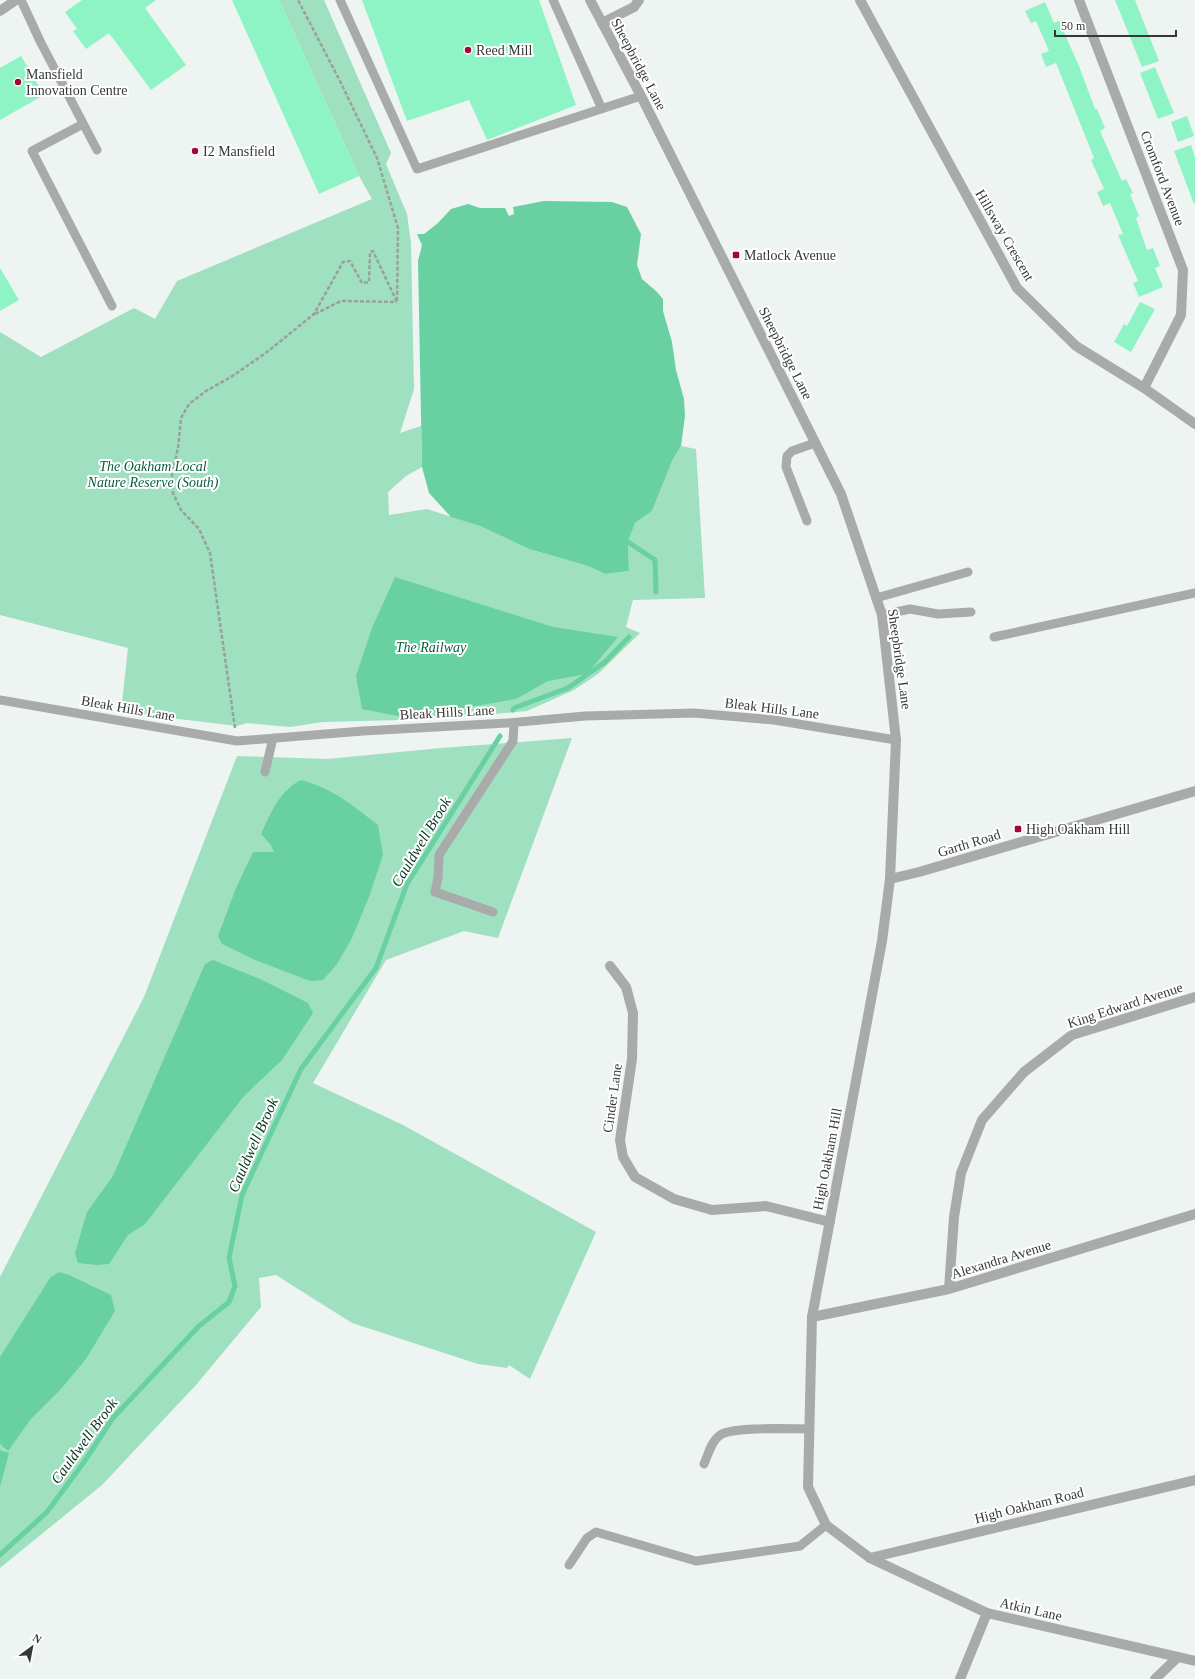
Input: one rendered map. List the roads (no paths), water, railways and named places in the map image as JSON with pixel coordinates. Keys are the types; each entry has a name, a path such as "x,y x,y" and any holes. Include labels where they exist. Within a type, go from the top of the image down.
{"street":[{"path":"0,11 16,0"},
{"name":"Sheepbridge Lane","path":"590,0 641,96 841,494 882,615 896,740"},
{"path":"602,23 634,7 639,0"},
{"name":"Hillsway Crescent","path":"860,0 1017,288 1076,346 1144,388 1195,424"},
{"name":"Cromford Avenue","path":"1079,0 1183,270 1181,315 1144,388"},
{"name":"High Oakham Hill","path":"870,1558 826,1525 808,1487 812,1317 882,941 890,880 896,740"},
{"name":"Garth Road","path":"890,880 1195,790"},
{"name":"Cinder Lane","path":"610,966 626,987 633,1012 632,1059 620,1140 623,1157 635,1177 674,1199 712,1210 766,1206 830,1222"},
{"name":"King Edward Avenue","path":"949,1289 954,1217 961,1173 982,1120 1024,1072 1072,1035 1195,997"},
{"name":"Alexandra Avenue","path":"812,1317 949,1289 1195,1214"},
{"name":"High Oakham Road","path":"870,1558 1195,1480"},
{"name":"Atkin Lane","path":"870,1558 988,1613 1178,1657 1194,1658"},
{"path":"960,1679 988,1613"},
{"path":"1155,1679 1178,1657"}],"lane":[{"path":"22,0 40,41 97,150"},
{"path":"340,0 417,169 641,96"},
{"path":"553,0 602,109"},
{"path":"83,124 32,151 112,306"},
{"path":"807,521 786,467 787,456 792,451 815,443"},
{"path":"876,598 968,572"},
{"path":"994,637 1195,593"},
{"path":"882,615 910,609 938,614 971,612"},
{"name":"Bleak Hills Lane","path":"0,700 237,741 363,731 514,723 585,716 694,713 774,720 896,740"},
{"path":"492,912 434,892 438,878 439,855 513,741 514,723"},
{"path":"265,772 273,738"},
{"path":"704,1464 712,1444 720,1435 739,1430 809,1429"},
{"path":"569,1565 587,1538 596,1532 696,1561 800,1546 826,1525"}],"waterway":[{"name":"Cauldwell Brook","path":"628,542 655,560 656,592"},
{"name":"Cauldwell Brook","path":"513,710 514,708 568,688 605,662 629,637"},
{"name":"Cauldwell Brook","path":"0,1555 47,1512 84,1462 113,1418 199,1326 229,1302 235,1286 229,1258 242,1195 301,1069 376,968 407,884 500,736"}],"place":[{"name":"Reed Mill","path":"468,50"},
{"name":"Mansfield Innovation Centre","path":"18,82"},
{"name":"I2 Mansfield","path":"195,151"},
{"name":"Matlock Avenue","path":"736,255"},
{"name":"High Oakham Hill","path":"1018,829"}],"park label":[{"name":"The Oakham Local Nature Reserve (South)","path":"153,474"},
{"name":"The Railway","path":"431,647"}]}
